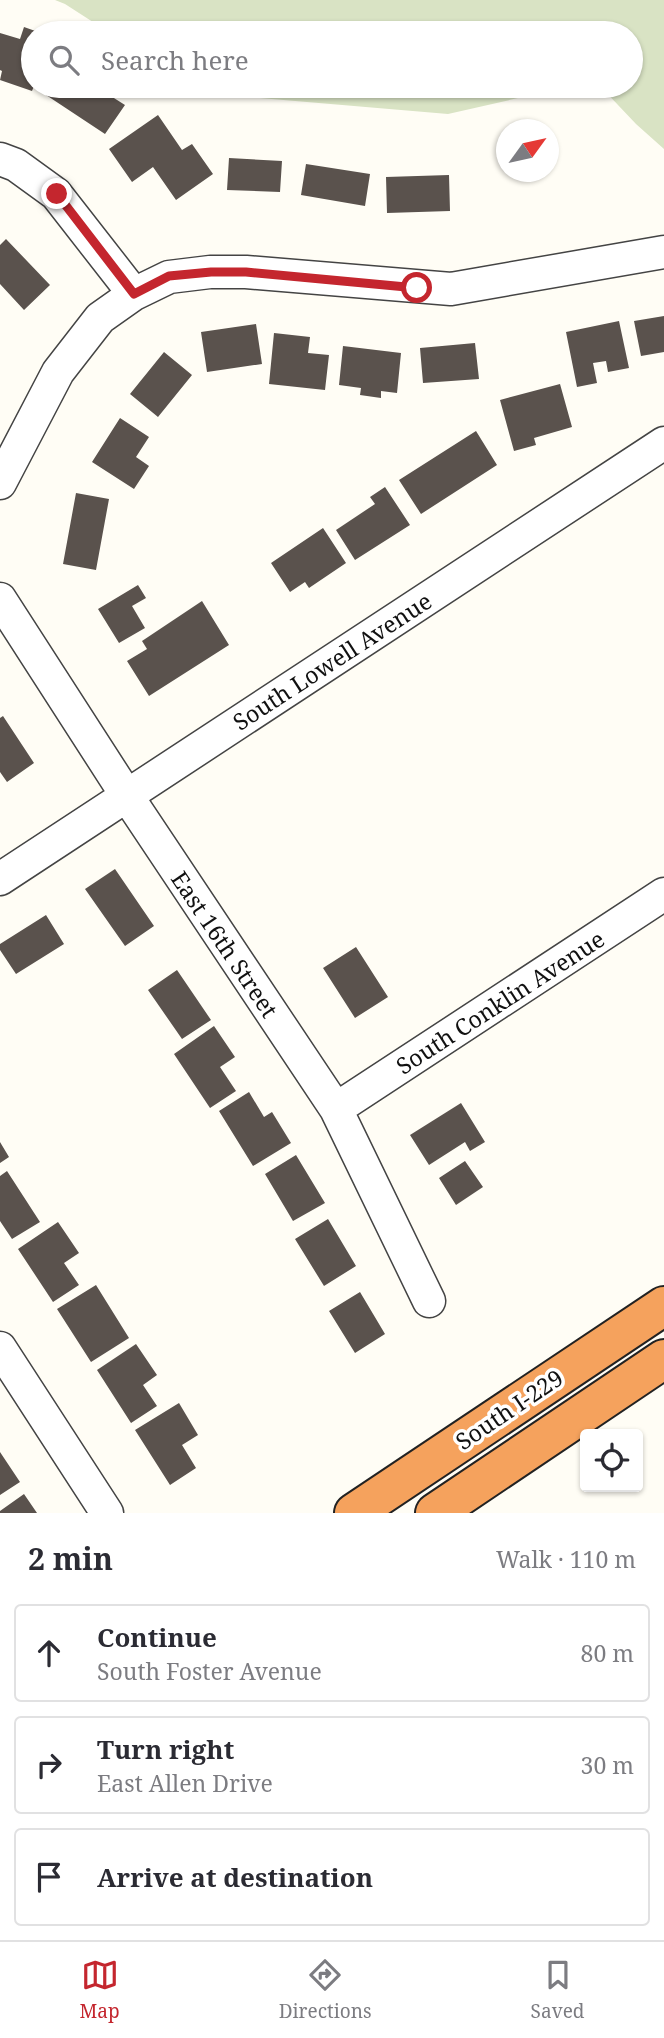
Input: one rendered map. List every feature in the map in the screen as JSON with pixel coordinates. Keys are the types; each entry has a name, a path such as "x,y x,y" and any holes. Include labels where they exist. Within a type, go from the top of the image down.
{"highway":[{"name":"South I-229","path":"354,1513 664,1306"},
{"name":"South I-229","path":"435,1513 664,1359"}],"street":[{"path":"0,159 16,164 57,194 134,294"},
{"path":"0,483 58,372 100,318 134,294 169,276 246,272 451,289 664,253"},
{"name":"South Lowell Avenue","path":"0,879 664,443"},
{"name":"East 16th Street","path":"0,599 335,1110 429,1301"},
{"name":"South Conklin Avenue","path":"335,1110 664,894"},
{"path":"0,1348 107,1513"}],"green space":[{"path":"55,0 664,0 664,149 611,98 643,98 643,21 91,21"},
{"path":"261,98 518,98 448,114"}],"building":[{"path":"0,33 20,39 21,36 21,87 0,80"},
{"path":"51,98 114,98 125,105 105,134"},
{"path":"158,115 182,150 192,144 213,174 176,200 153,167 132,182 109,149"},
{"path":"229,158 282,161 280,192 227,190"},
{"path":"306,164 370,174 365,206 301,195"},
{"path":"449,175 450,211 387,213 386,177"},
{"path":"6,239 50,285 24,310 0,284 0,245"},
{"path":"664,316 664,352 641,356 634,321"},
{"path":"619,321 629,368 608,372 606,361 593,363 597,383 577,387 566,332"},
{"path":"256,324 262,364 207,372 201,332"},
{"path":"274,333 310,337 308,353 329,355 325,390 269,384"},
{"path":"475,343 479,379 423,383 420,348"},
{"path":"343,346 401,353 397,393 381,391 381,398 360,395 361,388 339,385"},
{"path":"164,352 192,375 158,417 130,394"},
{"path":"560,384 572,427 534,438 536,445 514,451 500,400"},
{"path":"120,418 149,437 136,457 149,466 134,489 92,462"},
{"path":"476,431 497,465 421,514 399,480"},
{"path":"385,487 410,525 355,560 336,530 375,504 370,497"},
{"path":"76,493 109,499 96,570 63,564"},
{"path":"323,528 346,563 309,588 305,582 290,592 271,563"},
{"path":"138,585 146,598 132,606 145,628 119,643 98,609"},
{"path":"202,601 229,645 149,696 127,661 147,649 142,641"},
{"path":"3,716 34,763 7,782 0,772 0,718"},
{"path":"115,869 154,926 125,946 85,889"},
{"path":"46,915 64,944 16,974 0,950 0,944"},
{"path":"356,947 388,997 355,1018 323,968"},
{"path":"177,970 211,1020 182,1039 148,990"},
{"path":"214,1026 235,1057 220,1067 236,1091 210,1108 174,1054"},
{"path":"249,1092 264,1117 272,1112 291,1143 253,1166 219,1111"},
{"path":"461,1103 485,1142 470,1151 465,1142 429,1165 410,1135"},
{"path":"0,1142 9,1157 0,1163"},
{"path":"296,1155 325,1203 293,1221 265,1174"},
{"path":"465,1161 483,1187 456,1205 439,1178"},
{"path":"7,1171 40,1222 12,1239 0,1221 0,1176"},
{"path":"328,1219 356,1266 324,1286 295,1239"},
{"path":"58,1222 79,1253 64,1263 79,1285 53,1302 18,1249"},
{"path":"96,1285 129,1338 91,1362 57,1309"},
{"path":"360,1292 385,1334 355,1353 329,1311"},
{"path":"136,1344 157,1375 143,1385 157,1406 131,1423 97,1370"},
{"path":"179,1403 198,1435 182,1445 196,1468 170,1485 135,1430"},
{"path":"0,1452 20,1482 0,1495"},
{"path":"24,1494 37,1513 0,1513 0,1511"}],"route":[{"path":"57,194 134,294 169,276 211,272 246,272 417,288"}]}
